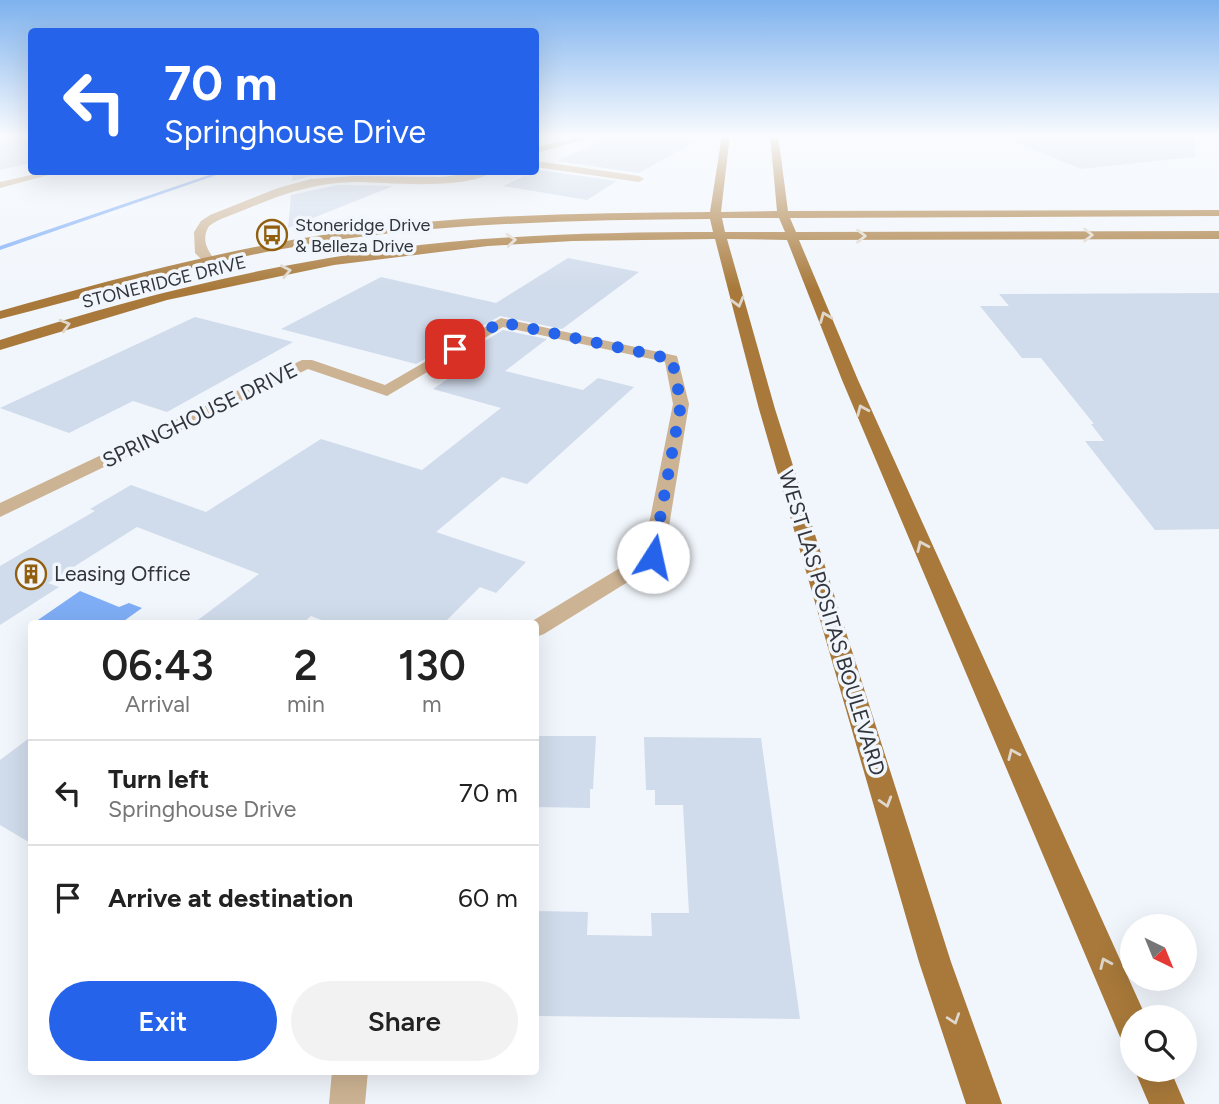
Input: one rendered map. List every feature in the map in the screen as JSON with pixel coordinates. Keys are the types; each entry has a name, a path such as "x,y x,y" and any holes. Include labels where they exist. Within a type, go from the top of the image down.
{"main road":[{"name":"WEST LAS POSITAS BOULEVARD","path":"721,187 718,226 767,409 927,936 984,1104"},
{"path":"780,187 783,214 875,440 1123,1005"},
{"name":"STONERIDGE DRIVE","path":"0,345 150,302 338,261 444,246 718,226 783,214 1219,213"},
{"name":"STONERIDGE DRIVE","path":"0,315 96,287 209,260 322,239 442,223 568,215 718,226 792,236 1219,235"},
{"path":"1152,235 1156,229 1174,221 1219,220"},
{"path":"1158,1082 1167,1104"}],"street":[{"path":"209,260 201,253 199,233 202,227 215,218 298,187"},
{"name":"SPRINGHOUSE DRIVE","path":"0,512 307,363 387,391 501,322 672,359 681,404 653,557 539,627"},
{"path":"347,1104 350,1075"}],"water":[{"path":"80,591 119,607 129,603 142,608 125,620 38,620"}],"building":[{"path":"331,187 392,187 288,228 291,195"},
{"path":"506,187 608,187 587,200"},
{"path":"568,258 639,272 562,329 500,316 416,364 281,329 381,277 496,303"},
{"path":"1219,293 1219,529 1155,530 1085,441 1104,441 1091,424 1094,424 1041,358 1022,358 980,306 1009,306 999,294"},
{"path":"195,317 293,342 167,412 133,401 69,433 0,408"},
{"path":"503,330 547,339 505,371 583,390 598,378 634,387 527,484 502,477 436,532 526,562 496,593 480,587 447,620 321,620 311,616 306,620 198,620 259,574 137,527 48,583 59,587 0,625 0,566 95,511 90,509 131,485 206,512 321,439 422,470 501,408 433,389 455,374 437,370"},
{"path":"539,736 596,736 590,808 539,807"},
{"path":"644,737 761,738 800,1019 539,1016 539,911 588,912 587,935 652,936 651,913 689,913 683,805 655,805 655,790 646,790"},
{"path":"28,739 28,842 0,825 0,760"}],"waterway":[{"path":"0,248 180,187"}],"place":[{"name":"Stoneridge Drive & Belleza Drive","path":"272,235"},
{"name":"Leasing Office","path":"31,574"}],"route":[{"path":"455,349 501,322 672,359 681,404 653,557"}]}
